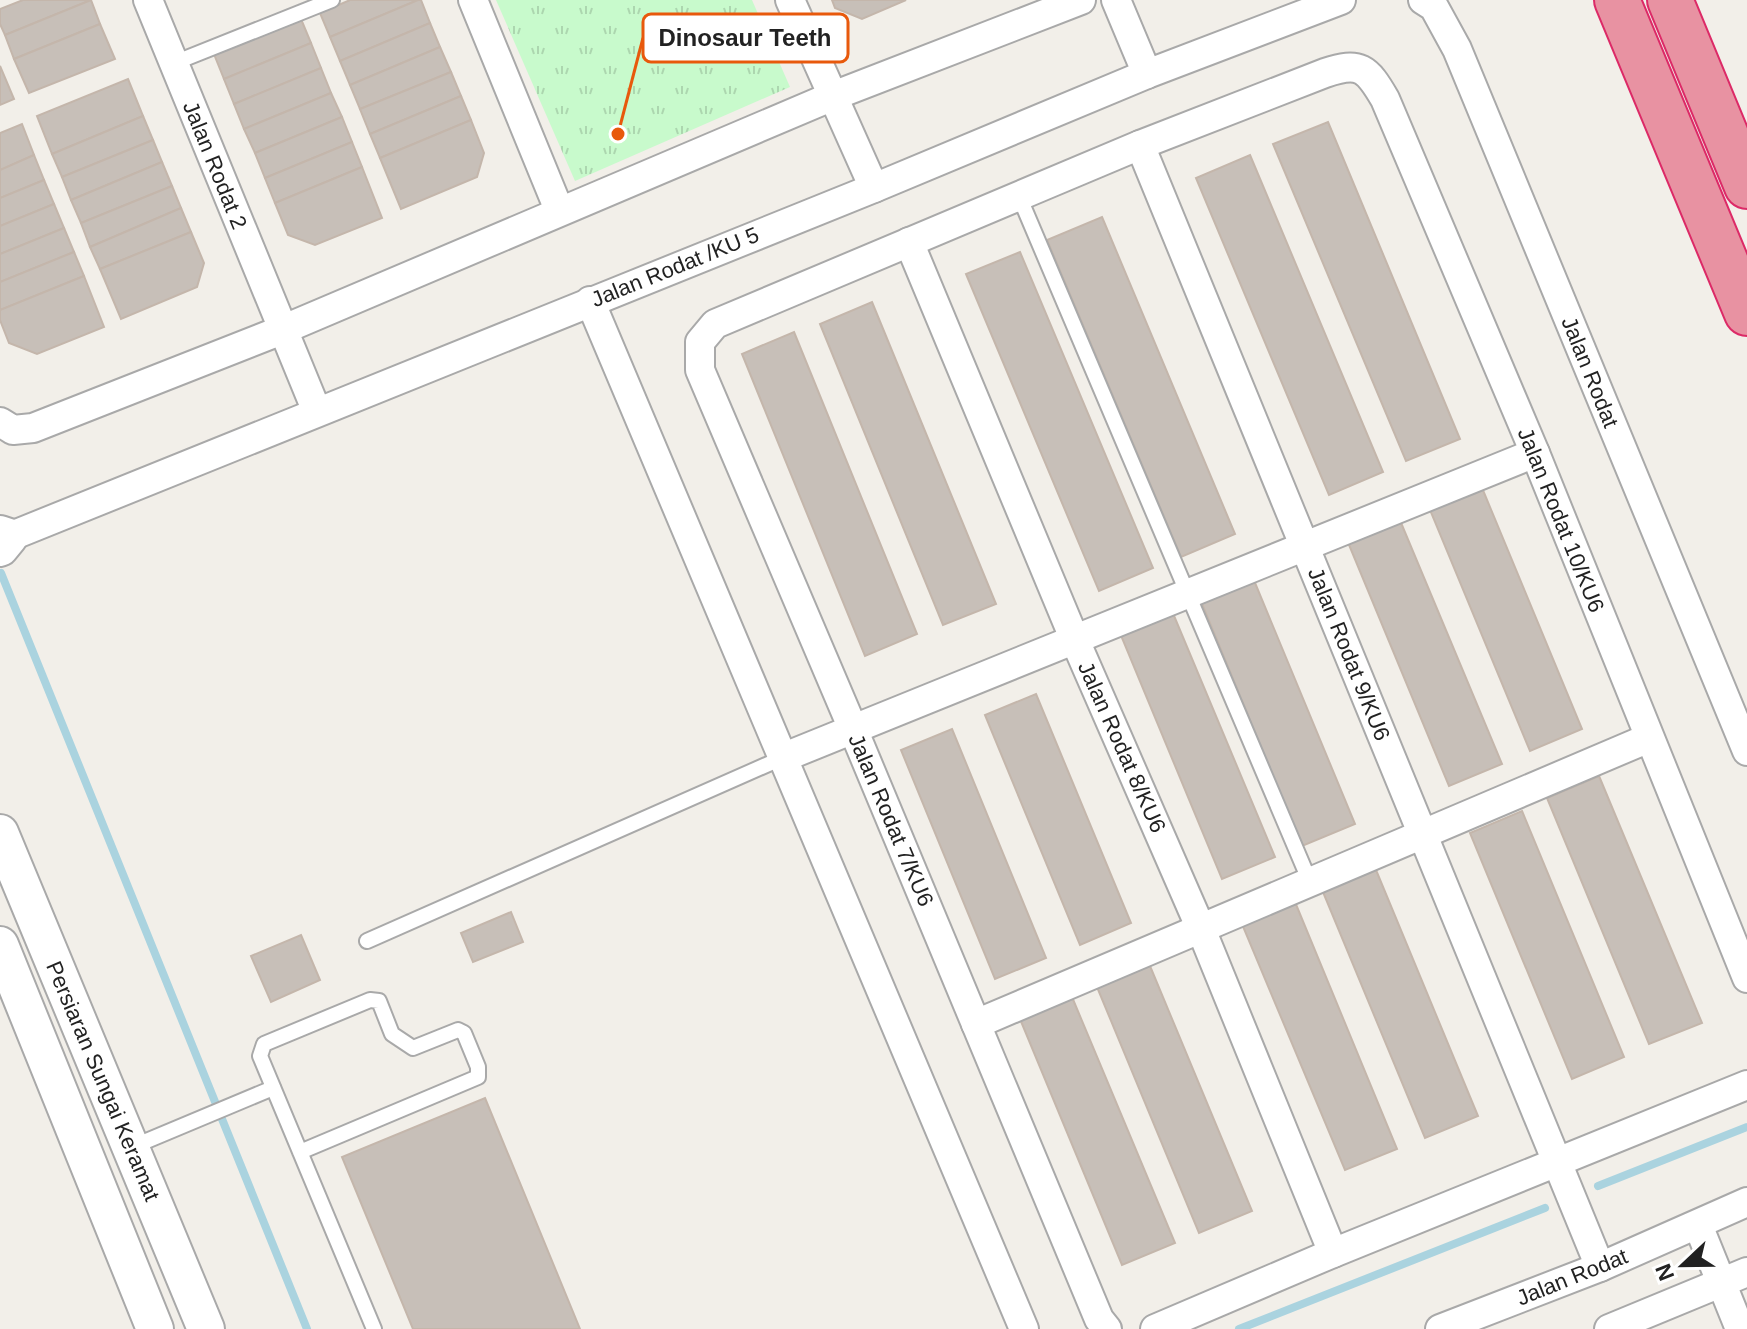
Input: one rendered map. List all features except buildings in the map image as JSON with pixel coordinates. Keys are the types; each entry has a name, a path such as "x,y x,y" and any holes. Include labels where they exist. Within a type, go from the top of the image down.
{"highway":[{"path":"1617,0 1747,313"},
{"path":"1670,0 1747,186"}],"street":[{"name":"Jalan Rodat 2","path":"148,0 317,412"},
{"path":"473,0 559,210"},
{"path":"790,0 874,188"},
{"path":"0,422 13,430 33,428 282,330 833,96 1081,0"},
{"path":"1116,0 1147,74"},
{"name":"Jalan Rodat /KU 5","path":"3,540 874,188 1147,74 1341,0"},
{"name":"Jalan Rodat","path":"1423,0 1434,7 1457,49 1747,751"},
{"name":"Jalan Rodat 10/KU6","path":"1140,145 1347,65 1361,70 1375,81 1535,453 1747,978"},
{"path":"909,242 1140,145"},
{"name":"Jalan Rodat 9/KU6","path":"1140,145 1600,1267"},
{"name":"Jalan Rodat 7/KU6","path":"909,242 715,324 700,342 700,370 1103,1324"},
{"name":"Jalan Rodat 8/KU6","path":"909,242 1074,638 1201,929 1333,1253"},
{"path":"590,301 1024,1329"},
{"path":"782,758 1535,453"},
{"path":"976,1024 1649,738"},
{"name":"Persiaran Sungai Keramat","path":"0,833 206,1329"},
{"name":"Persiaran Sungai Keramat","path":"0,945 155,1329"},
{"path":"1155,1329 1333,1253 1747,1085"},
{"path":"104,1203 124,1217 135,1212 140,1192 132,1149"},
{"name":"Jalan Rodat","path":"1440,1329 1600,1267 1747,1202"},
{"path":"1698,1225 1734,1277 1740,1329"},
{"path":"1609,1329 1734,1277"}],"lane":[{"path":"174,63 332,0"},
{"path":"1019,196 1310,882"},
{"path":"367,941 782,758"},
{"path":"300,1152 478,1077 478,1067 464,1033 458,1030 413,1048 392,1034 379,1001 370,1000 264,1044 260,1056 273,1088 374,1329"},
{"path":"132,1149 273,1088"}],"green space":[{"path":"496,0 752,0 790,87 575,181"}],"waterway":[{"path":"1,573 307,1329"},
{"path":"1598,1186 1747,1127"},
{"path":"1239,1329 1545,1208"}],"place":[{"name":"Dinosaur Teeth","path":"618,134"}]}
